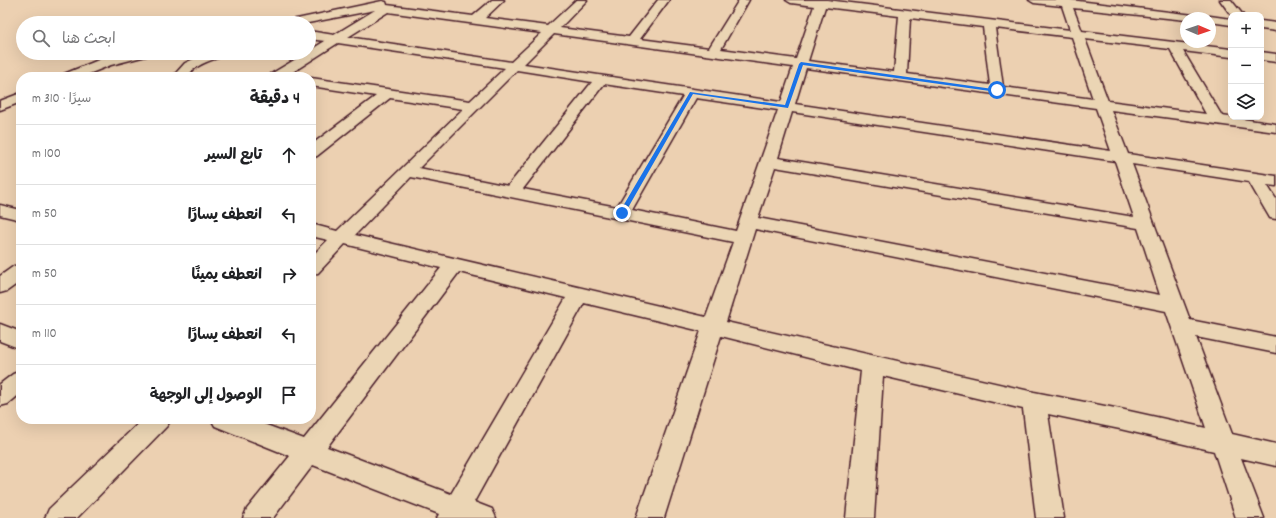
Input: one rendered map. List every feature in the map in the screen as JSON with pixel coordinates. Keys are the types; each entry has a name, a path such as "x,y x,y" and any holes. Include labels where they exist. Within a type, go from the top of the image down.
{"street":[{"path":"316,18 398,0"},
{"path":"475,20 499,0"},
{"path":"316,263 407,171 582,0"},
{"path":"632,41 664,0"},
{"path":"713,52 744,0"},
{"path":"791,0 821,2 905,14 1228,52"},
{"path":"1034,0 1066,2 1180,16"},
{"path":"1147,0 1155,13"},
{"path":"1225,0 1235,12"},
{"path":"650,518 821,2"},
{"path":"1066,2 1250,518"},
{"path":"371,6 1276,128"},
{"path":"316,52 386,8"},
{"path":"900,77 905,14"},
{"path":"1216,20 1228,22"},
{"path":"989,24 997,90"},
{"path":"1264,25 1276,27"},
{"path":"316,36 1276,181"},
{"path":"1174,46 1217,120"},
{"path":"81,72 114,60"},
{"path":"184,72 202,60"},
{"path":"284,72 303,60"},
{"path":"512,192 601,79"},
{"path":"316,83 473,106"},
{"path":"316,149 388,93"},
{"path":"622,213 692,93"},
{"path":"0,106 16,99"},
{"path":"769,161 1145,224"},
{"path":"407,171 622,213 745,230 1174,305"},
{"path":"1255,178 1276,214"},
{"path":"0,210 16,214"},
{"path":"316,231 873,365 1276,455"},
{"path":"257,518 454,265"},
{"path":"0,286 16,275"},
{"path":"454,513 578,295"},
{"path":"1182,326 1276,345"},
{"path":"0,332 16,339"},
{"path":"860,518 873,365"},
{"path":"0,397 16,384"},
{"path":"1034,402 1050,518"},
{"path":"59,518 154,424"},
{"path":"236,424 308,452 454,513 482,518"}],"route":[{"path":"622,213 692,93 786,107 801,64 997,90"}]}
